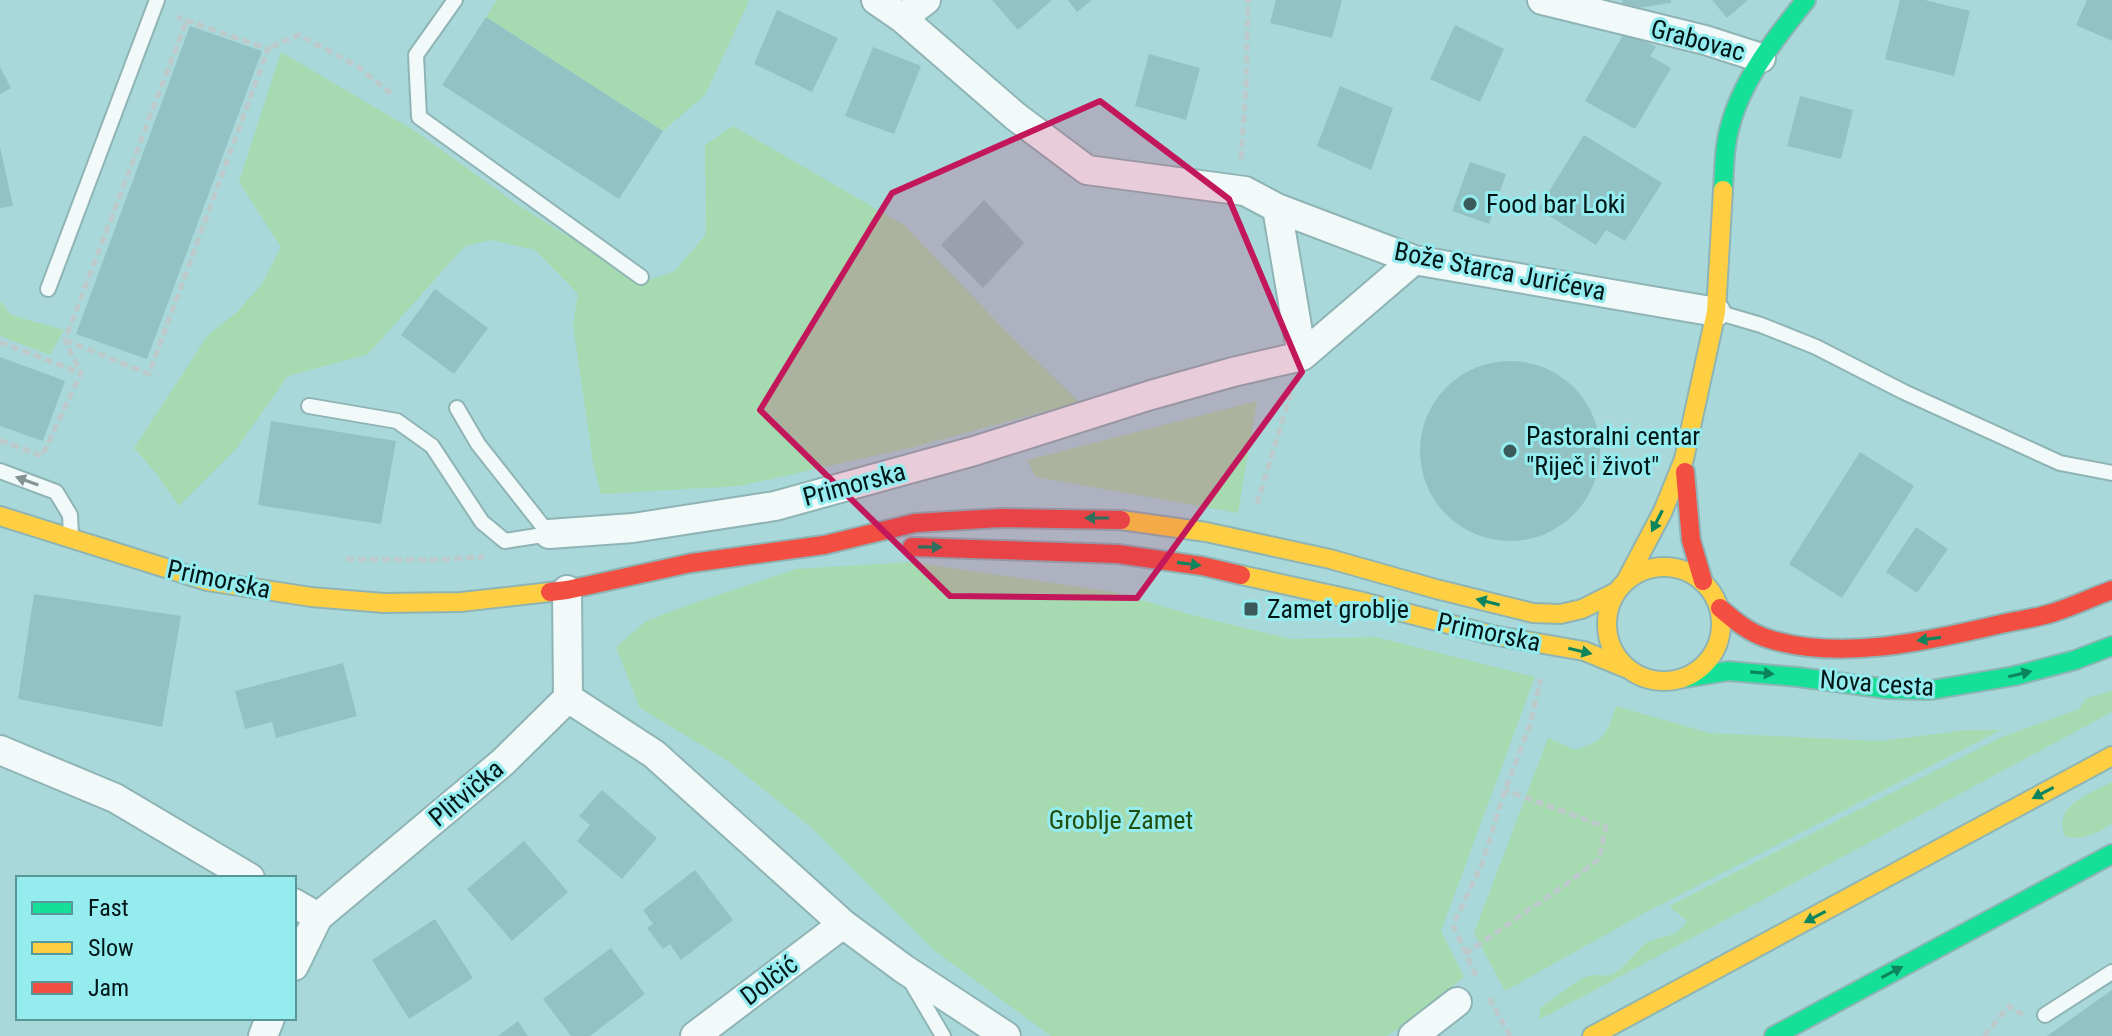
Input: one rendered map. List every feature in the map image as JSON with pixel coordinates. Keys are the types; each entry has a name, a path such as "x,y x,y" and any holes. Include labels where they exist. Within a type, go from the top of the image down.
{"main road":[{"path":"1628,669 1609,641 1609,608 1663,511 1684,459 1716,312 1726,144 1730,126 1761,58 1806,0"},
{"path":"1684,459 1687,527 1692,554 1703,581 1720,608 1722,624 1712,657 1685,678"},
{"name":"Primorska","path":"0,516 207,581 311,597 384,603 446,602 567,590 691,563 824,545 915,523 1000,518 1111,518 1206,532 1330,559 1533,613 1560,614 1582,609 1640,571 1656,566 1689,572 1703,581"},
{"name":"Primorska","path":"824,545 1118,554 1202,566 1492,635 1584,651 1646,679 1666,681 1685,678"},
{"name":"Nova cesta","path":"1720,608 1740,626 1764,637 1822,648 1858,647 1954,635 2052,613 2112,590"},
{"name":"Nova cesta","path":"1685,678 1728,671 1888,689 1931,690 2014,676 2075,660 2112,646"},
{"path":"1592,1036 2112,756"},
{"path":"1774,1036 2112,854"}],"street":[{"name":"Bože Starca Jurićeva","path":"876,0 902,18 1015,116 1087,170 1245,191 1277,208 1414,260 1716,312"},
{"path":"902,18 926,0"},
{"name":"Grabovac","path":"1542,0 1705,40 1761,58"},
{"path":"1277,208 1302,356"},
{"name":"Primorska","path":"549,534 633,528 775,506 974,451 1151,395 1302,356 1414,260"},
{"path":"567,590 568,698 654,754 843,924 904,969 1006,1036"},
{"name":"Plitvička","path":"296,957 306,910 503,762 568,698"},
{"path":"0,750 115,798 247,876"},
{"name":"Dolčić","path":"695,1036 843,924"},
{"path":"1413,1036 1457,1002"}],"lane":[{"path":"455,0 416,55 419,117 641,277"},
{"path":"48,289 156,3"},
{"path":"1716,312 1761,325 1816,347 1904,392 2060,463 2112,473"},
{"path":"309,406 397,421 432,446 482,522 505,541 549,534 478,444 457,408"},
{"path":"0,471 56,492 70,515 72,540"},
{"path":"904,969 943,1036"},
{"path":"2045,1015 2112,972"}],"path":[{"path":"1245,191 1241,158 1248,0"},
{"path":"65,340 149,374 268,49 186,22 156,3"},
{"path":"81,373 65,340 186,22"},
{"path":"271,47 299,35 357,66 419,117"},
{"path":"0,342 81,373"},
{"path":"1254,511 1302,356"},
{"path":"0,440 42,456 81,373"},
{"path":"339,559 434,560 494,556 505,541"},
{"path":"1510,1036 1465,954 1453,925 1482,864 1505,790 1530,725 1543,671"},
{"path":"1465,954 1599,859 1606,827 1505,790"},
{"path":"1984,1036 2009,1006 2033,1021 2045,1015"}],"highlighted area":[{"path":"1100,101 1229,199 1302,372 1137,598 950,596 760,410 892,193"}],"green space":[{"path":"497,0 749,1 705,95 663,131 486,17"},
{"path":"281,52 415,131 518,205 566,235 586,237 644,282 675,271 706,234 705,145 733,126 904,225 1079,402 914,447 740,486 601,494 593,462 573,325 578,294 535,250 491,240 465,246 368,354 288,376 236,449 179,506 134,448 208,335 236,313 262,284 281,247 239,182"},
{"path":"0,302 11,315 64,330 50,355 0,336"},
{"path":"1257,401 1238,513 1036,477 1027,460"},
{"name":"Groblje Zamet","path":"911,562 1114,592 1291,639 1376,637 1535,677 1441,931 1464,977 1405,1025 1386,1036 1051,1036 935,951 812,828 728,761 640,708 616,647 645,622 796,569"},
{"path":"2112,691 2112,712 1539,1020 1540,1008 1576,983 1591,975 1613,974 1645,944 1678,931 1687,921 1669,906 2002,737 2079,709 2087,698"},
{"path":"1616,706 1709,733 1881,741 1967,730 2001,730 1648,911 1505,991 1474,933 1548,738 1575,750 1593,743 1607,730"},
{"path":"2112,782 2112,824 2084,837 2065,836 2062,825 2068,808"}],"building":[{"path":"992,0 1052,0 1018,30"},
{"path":"1068,0 1092,0 1077,12"},
{"path":"1276,0 1342,0 1332,38 1270,23"},
{"path":"1622,0 1671,0 1671,3 1623,10"},
{"path":"1712,0 1748,0 1727,18"},
{"path":"1900,0 1925,0 1970,11 1954,76 1885,59"},
{"path":"2087,0 2112,0 2112,41 2076,25"},
{"path":"777,10 838,38 812,92 754,64"},
{"path":"486,17 663,131 619,199 442,85"},
{"path":"1455,25 1504,49 1480,102 1430,79"},
{"path":"190,26 262,51 147,359 76,334"},
{"path":"1626,30 1656,47 1650,56 1671,68 1635,129 1585,101"},
{"path":"873,47 921,66 894,134 845,116"},
{"path":"1149,54 1200,68 1186,120 1135,106"},
{"path":"0,67 11,88 0,94"},
{"path":"1340,86 1393,108 1371,170 1317,146"},
{"path":"1800,96 1853,110 1841,159 1787,146"},
{"path":"1584,135 1662,183 1625,241 1606,230 1596,245 1538,209"},
{"path":"0,147 13,206 0,208"},
{"path":"1470,162 1506,174 1489,224 1452,211"},
{"path":"984,200 1024,243 983,288 941,245"},
{"path":"435,289 488,328 454,374 401,335"},
{"path":"0,357 65,381 43,441 0,426"},
{"name":"Pastoralni centar \"Riječ i život\"","path":"1510,361 1544,368 1574,387 1593,417 1600,451 1593,485 1574,515 1544,534 1510,541 1476,534 1446,515 1427,485 1420,451 1427,417 1446,387 1476,368"},
{"path":"271,421 396,441 381,524 258,505"},
{"path":"1860,452 1914,486 1842,598 1789,564"},
{"path":"1916,527 1948,549 1917,593 1886,572"},
{"path":"34,594 181,616 162,727 18,699"},
{"path":"343,663 357,716 276,738 272,722 245,729 235,691"},
{"path":"602,790 657,838 622,879 577,841 590,825 579,816"},
{"path":"524,841 568,892 512,941 467,889"},
{"path":"695,870 733,920 681,960 670,944 663,949 647,928 653,924 643,910"},
{"path":"435,919 473,978 409,1019 372,960"},
{"path":"611,948 645,994 590,1036 571,1036 543,999"},
{"path":"2112,990 2112,1036 2047,1036"},
{"path":"518,1021 528,1036 498,1036"}],"traffic: fast":[{"path":"1723,190 1730,126 1745,87 1768,50 1806,0"},
{"path":"1685,678 1728,671 1888,689 1931,690 2014,676 2075,660 2112,646"},
{"path":"1774,1036 2112,854"}],"traffic: slow":[{"path":"1626,581 1663,511 1684,459 1716,312 1723,190"},
{"path":"0,516 207,581 311,597 384,603 461,602 550,592"},
{"path":"1121,520 1206,532 1330,559 1533,613 1560,614 1582,609 1616,592"},
{"path":"1664,567 1686,571 1705,583 1717,602 1721,624 1717,646 1705,665 1686,677 1664,681 1642,677 1623,665 1611,646 1607,624 1611,602 1623,583 1642,571 1664,567"},
{"path":"1241,575 1492,635 1584,651 1628,669"},
{"path":"1592,1036 2112,756"}],"traffic: jam":[{"path":"1685,472 1691,540 1703,581"},
{"path":"550,592 691,563 824,545 915,523 1000,518 1121,520"},
{"path":"912,547 1118,554 1241,575"},
{"path":"1720,608 1747,629 1766,638 1794,645 1853,649 1944,637 2035,617 2112,590"}],"place":[{"name":"Food bar Loki","path":"1470,204"},
{"name":"Pastoralni centar \"Riječ i život\"","path":"1510,451"},
{"name":"Zamet groblje","path":"1251,609"}]}
